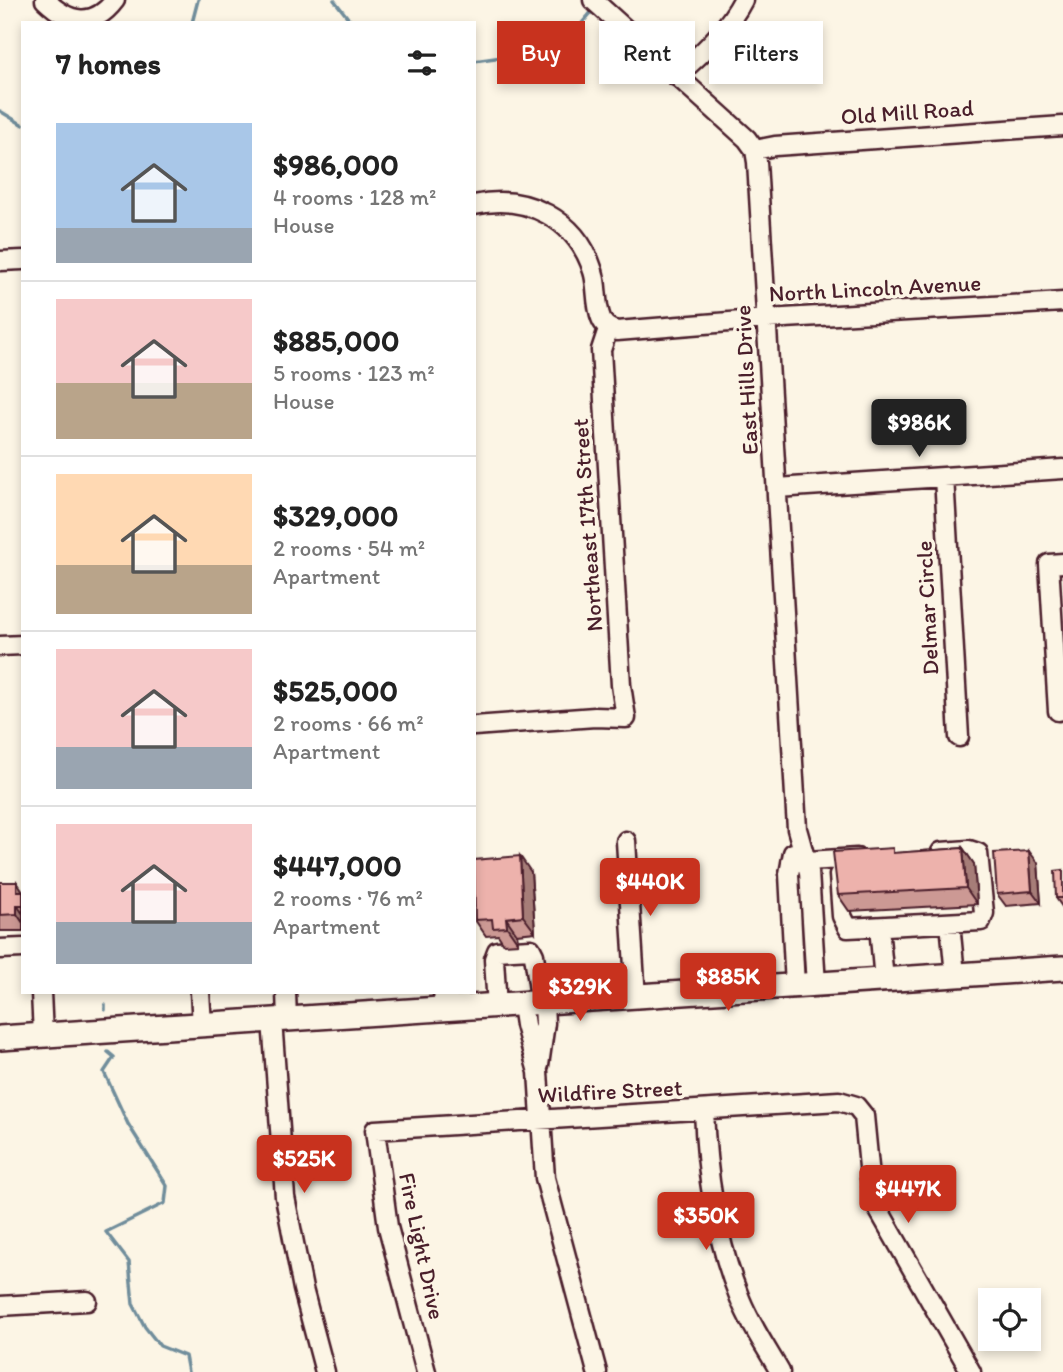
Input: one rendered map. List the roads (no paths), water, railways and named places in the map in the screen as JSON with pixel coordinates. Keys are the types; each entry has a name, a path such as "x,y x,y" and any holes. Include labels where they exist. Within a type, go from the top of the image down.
{"main road":[{"path":"0,1038 280,1020 444,1001 497,1007 1063,968"}],"street":[{"path":"45,0 66,17 81,20 99,15 115,0"},
{"path":"593,0 617,21"},
{"path":"695,60 736,14 743,0"},
{"path":"685,84 739,131 755,150"},
{"name":"Old Mill Road","path":"755,150 775,146 1063,126"},
{"name":"East Hills Drive","path":"755,150 759,176 798,862 808,872 806,986"},
{"path":"476,205 511,201 553,216 564,224 581,244 590,262 597,283 601,319 608,329"},
{"path":"0,261 21,260"},
{"name":"North Lincoln Avenue","path":"608,329 624,331 767,319 1063,302"},
{"name":"Northeast 17th Street","path":"476,726 595,717 626,718 621,685 602,374 601,350 608,329"},
{"path":"777,488 1063,469"},
{"name":"Delmar Circle","path":"944,477 959,737"},
{"path":"1063,563 1049,564 1058,711 1063,710"},
{"path":"0,646 21,645"},
{"path":"626,841 636,998"},
{"path":"838,859 844,922 848,928 981,920 984,916 978,853 969,850 929,852"},
{"path":"798,862 877,856"},
{"path":"950,923 955,975"},
{"path":"879,927 884,980"},
{"path":"0,949 21,948"},
{"path":"497,1007 494,958 497,951 531,949 534,955 536,1004 525,1025 538,1072 545,1178 597,1372"},
{"path":"41,994 43,1036"},
{"path":"200,994 202,1025"},
{"path":"286,994 280,1020 285,1197 303,1289 325,1372"},
{"name":"Wildfire Street","path":"375,1129 839,1101 856,1106 864,1116 870,1177 877,1207 971,1372"},
{"path":"704,1110 709,1180 734,1284 746,1312 780,1372"},
{"name":"Fire Light Drive","path":"375,1129 388,1227 426,1372"},
{"path":"0,1306 88,1301"}],"waterway":[{"path":"193,21 198,0"},
{"path":"334,0 350,21"},
{"path":"476,61 552,50 573,34 594,9"},
{"path":"0,111 21,124"},
{"path":"105,1005 105,1010"},
{"path":"108,1052 114,1057 104,1072 128,1124 167,1186 165,1203 106,1232 129,1262 133,1304 145,1327 160,1346 185,1356 188,1372"}]}
